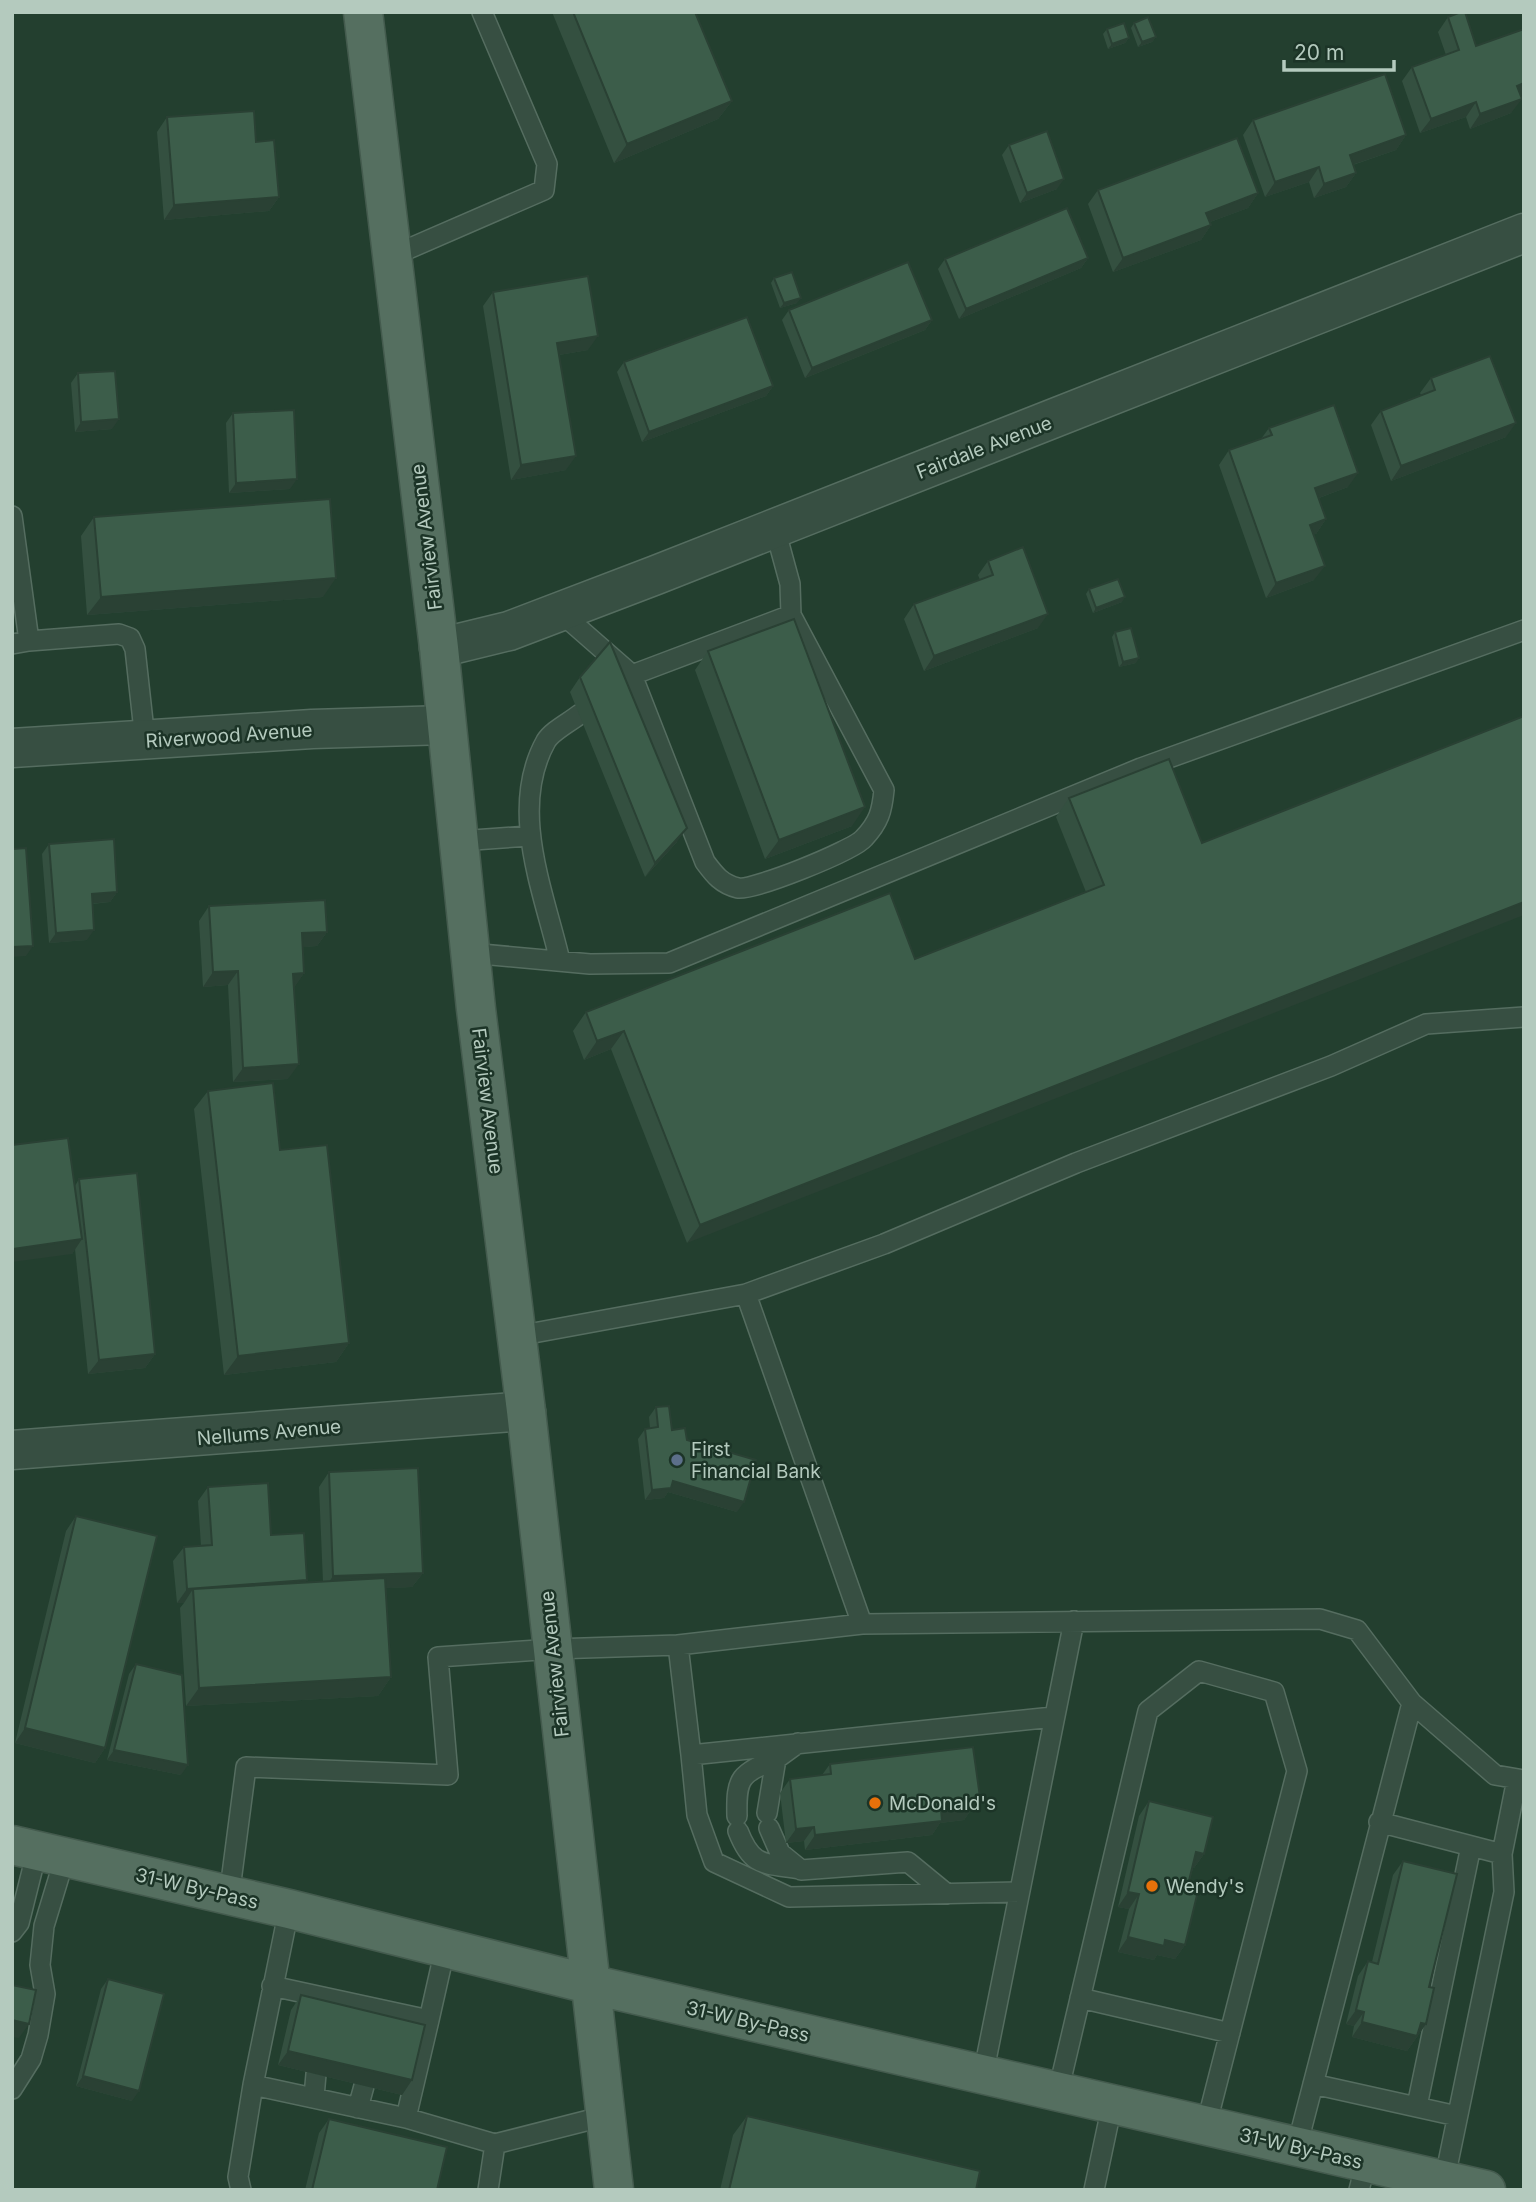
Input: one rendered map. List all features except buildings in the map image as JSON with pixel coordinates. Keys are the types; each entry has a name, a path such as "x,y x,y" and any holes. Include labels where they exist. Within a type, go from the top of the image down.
{"main road":[{"name":"Fairview Avenue","path":"363,12 439,648 470,953 526,1411 614,2190"},
{"name":"31-W By-Pass","path":"38,1851 289,1909 589,1984 1297,2147 1362,2176 1486,2190"}],"street":[{"name":"Fairdale Avenue","path":"439,648 509,631 559,612 1524,233"},
{"name":"Riverwood Avenue","path":"12,748 312,729 446,725"},
{"name":"Nellums Avenue","path":"12,1450 526,1411"}],"lane":[{"path":"392,256 544,190 547,164 482,12"},
{"path":"12,516 20,642 119,634 130,638 135,649 145,740"},
{"path":"559,612 632,675 705,862 719,881 741,889 823,862 862,841 881,816 884,790 791,615 790,584 775,529"},
{"path":"614,689 632,675 791,615"},
{"path":"470,953 560,961 669,962 1141,768 1524,630"},
{"path":"560,961 529,836 532,779 547,739 580,714"},
{"path":"459,841 529,836"},
{"path":"517,1336 746,1294 884,1244 1076,1163 1331,1066 1426,1024 1524,1017"},
{"path":"746,1294 862,1624"},
{"path":"229,1897 246,1767 448,1775 438,1657 553,1649 678,1645 862,1624 1320,1619 1357,1630 1412,1703 1495,1775 1520,1780 1502,1854 1504,1892 1443,2185"},
{"path":"983,2075 1074,1621"},
{"path":"678,1645 697,1815 714,1862 789,1897 1019,1892"},
{"path":"1058,2092 1148,1710 1199,1671 1274,1692 1297,1771 1206,2126"},
{"path":"1297,2147 1379,1822 1412,1703"},
{"path":"691,1755 1053,1717"},
{"path":"799,1742 776,1759 746,1774 736,1787 738,1824 747,1854 764,1864 801,1870 908,1862 947,1894"},
{"path":"776,1759 768,1820 780,1853 801,1870"},
{"path":"1379,1822 1502,1854"},
{"path":"1417,2106 1471,1846"},
{"path":"12,1932 19,1923 38,1851"},
{"path":"12,2089 31,2059 45,1994 40,1965 44,1926 38,1851"},
{"path":"241,2190 238,2177 253,2085 289,1909"},
{"path":"406,2118 445,1949"},
{"path":"272,1986 328,2009 380,2010 429,2020"},
{"path":"1080,1998 1230,2033"},
{"path":"375,2030 380,2010"},
{"path":"314,2097 316,2074"},
{"path":"1313,2084 1457,2116"},
{"path":"253,2085 406,2118 495,2144 605,2116"},
{"path":"358,2108 365,2086"},
{"path":"1094,2190 1112,2105"},
{"path":"488,2190 495,2144"}],"place":[{"name":"First Financial Bank","path":"677,1460"},
{"name":"McDonald's","path":"875,1803"},
{"name":"Wendy's","path":"1152,1886"}]}
